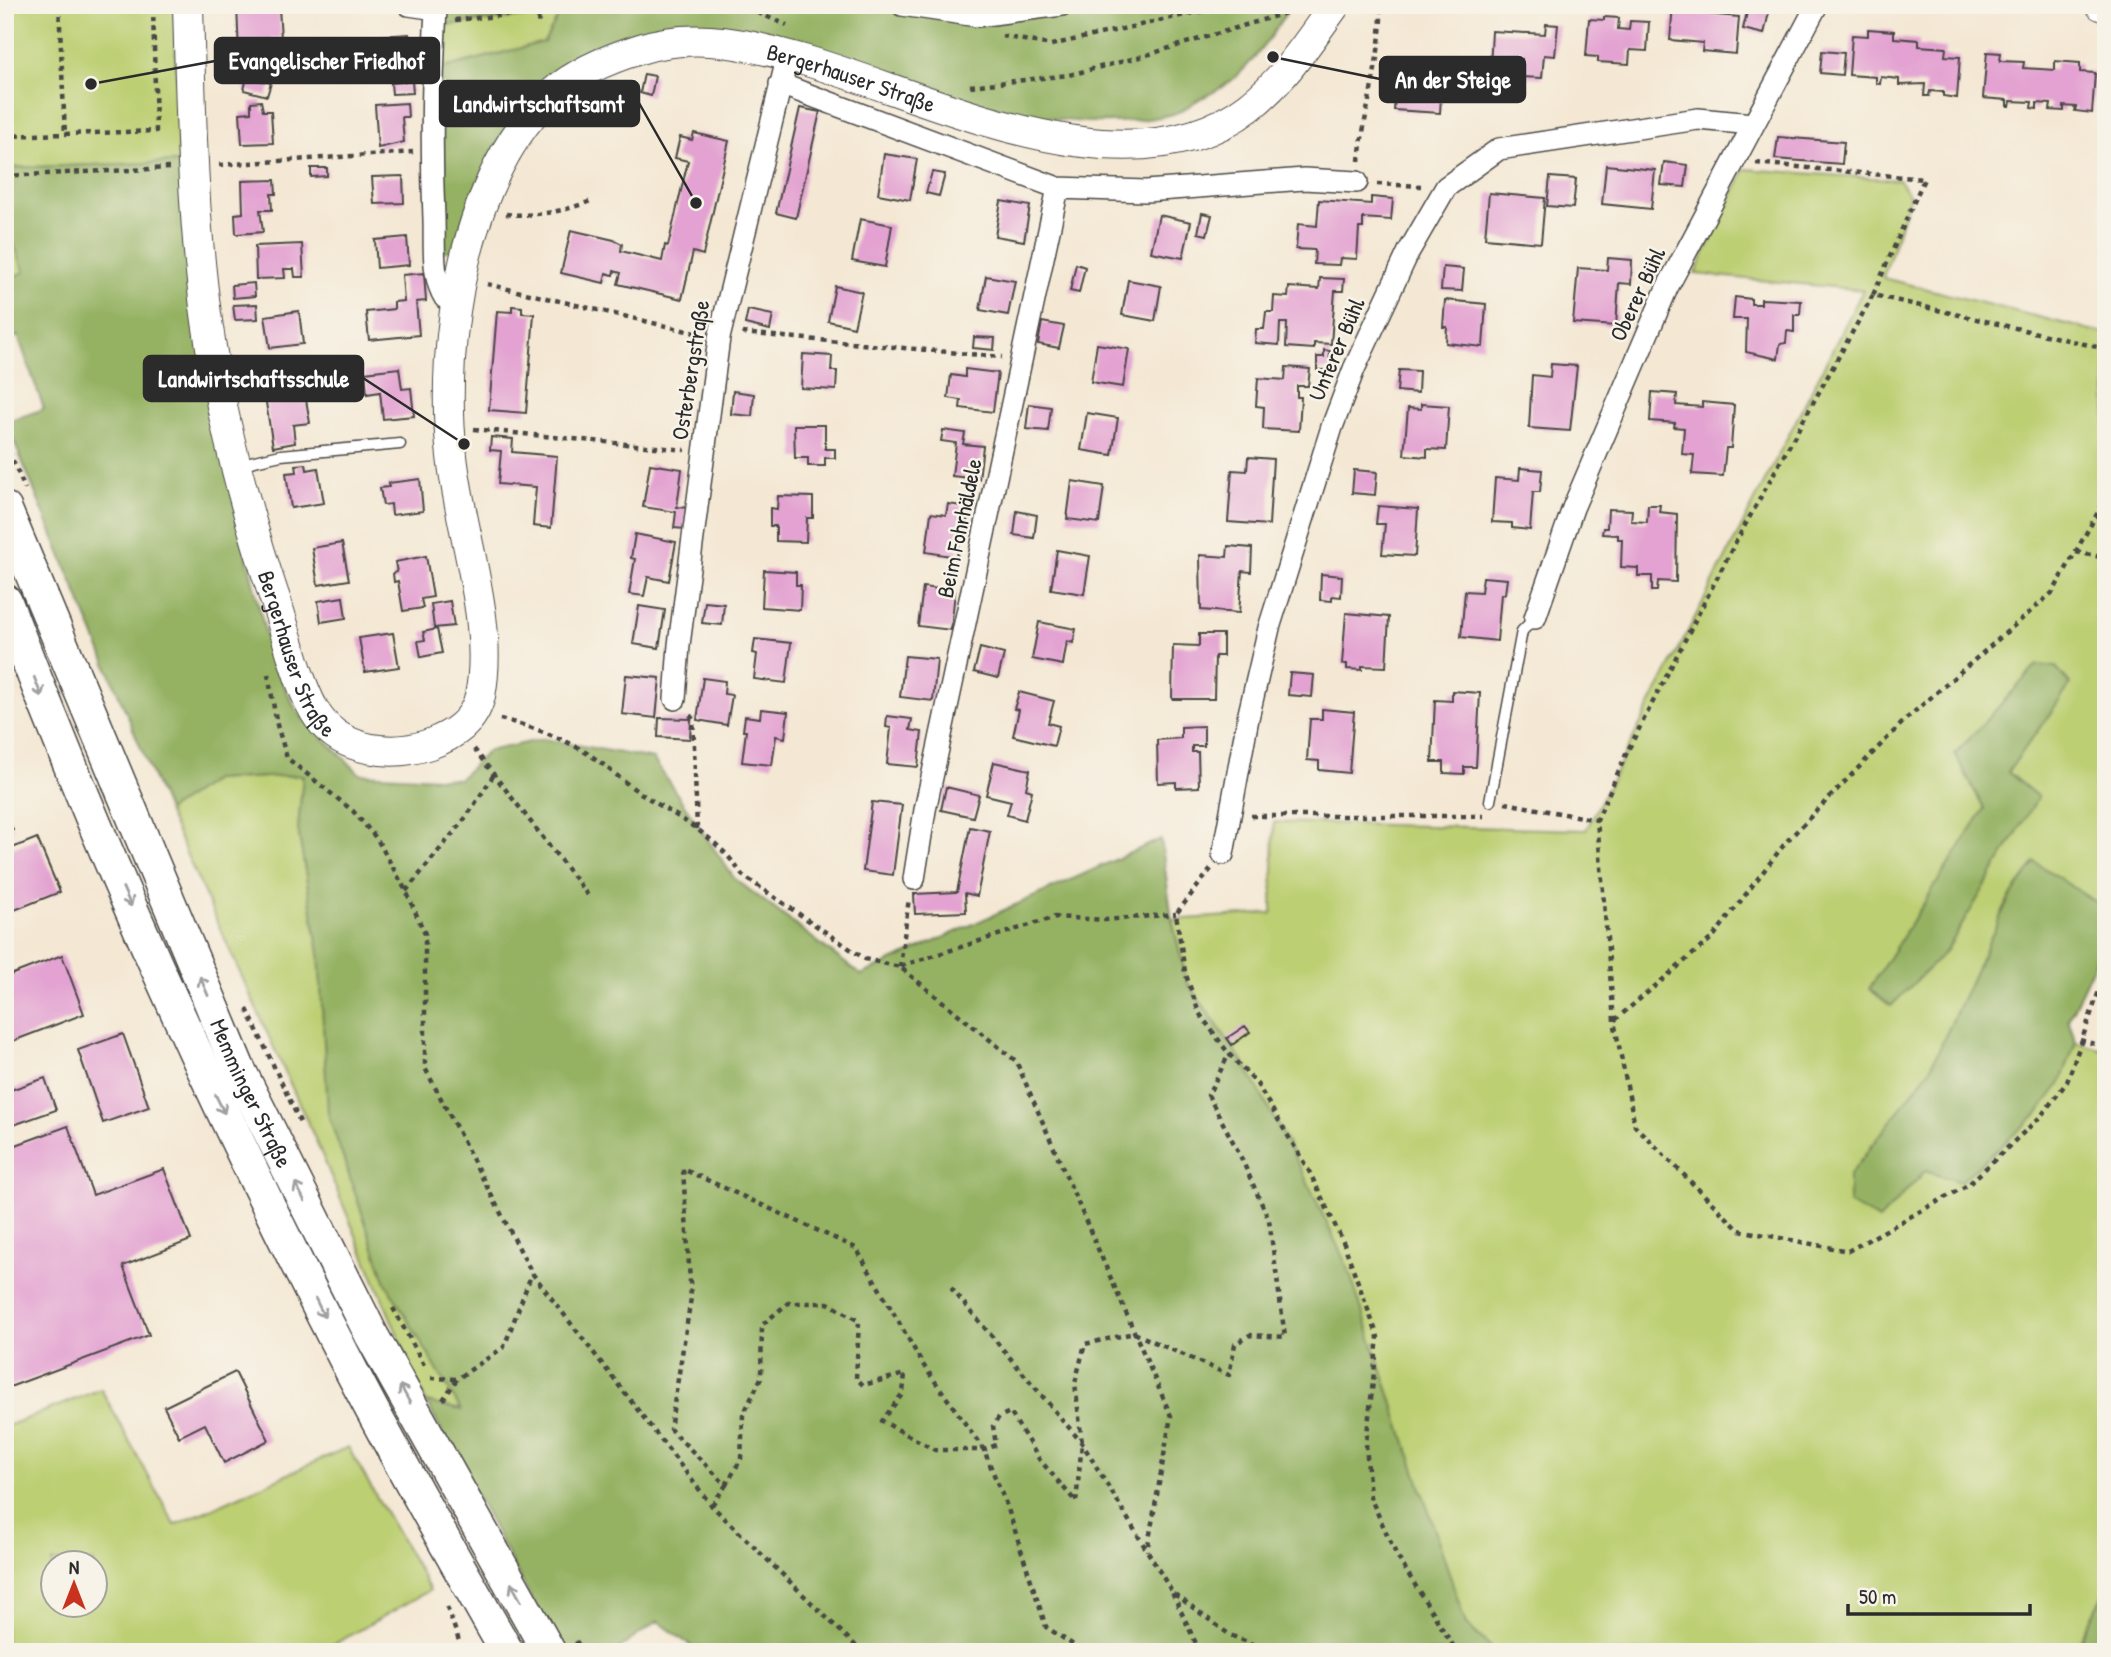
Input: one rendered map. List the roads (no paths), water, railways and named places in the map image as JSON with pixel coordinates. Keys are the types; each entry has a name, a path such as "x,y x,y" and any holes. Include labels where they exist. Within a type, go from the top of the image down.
{"main road":[{"name":"Bergerhauser Straße","path":"188,5 194,167 207,321 237,465 269,579 304,687 320,719 347,741 387,753 427,745 468,721 485,662 449,428 450,342 459,290 481,210 500,166 528,120 557,89 601,63 646,47 690,40 727,42 788,55 999,127 1072,139 1161,144 1197,135 1245,109 1281,79 1335,5"},
{"path":"2101,5 2106,7"},
{"name":"Memminger Straße","path":"18,505 238,1068 372,1336 559,1640"},
{"name":"Memminger Straße","path":"5,601 53,747 202,1068 345,1359 507,1652"}],"street":[{"path":"409,5 436,9 431,150 439,289 445,298 459,290"},
{"path":"902,5 977,16 1062,5"},
{"name":"Oberer Bühl","path":"1535,618 1573,508 1634,361 1731,161 1817,5"},
{"name":"Osterbergstraße","path":"676,699 720,334 788,55"},
{"path":"780,84 1058,188 1146,191 1304,179 1357,182"},
{"name":"Unterer Bühl","path":"1223,854 1248,718 1269,628 1332,427 1354,369 1409,251 1446,187 1499,149 1698,119 1753,124"},
{"name":"Beim Fohrhäldele","path":"914,878 925,810 1058,188"}],"lane":[{"path":"237,465 281,455 400,444"},
{"path":"1490,801 1522,631 1535,618"}],"place":[{"name":"An der Steige","path":"1273,57"},
{"name":"Evangelischer Friedhof","path":"91,84"},
{"name":"Landwirtschaftsamt","path":"696,203"},
{"name":"Landwirtschaftsschule","path":"464,444"}]}
